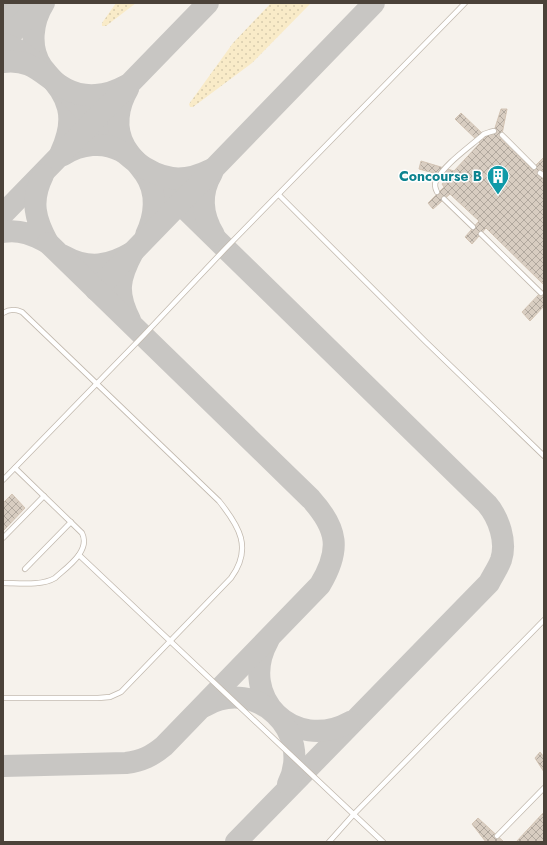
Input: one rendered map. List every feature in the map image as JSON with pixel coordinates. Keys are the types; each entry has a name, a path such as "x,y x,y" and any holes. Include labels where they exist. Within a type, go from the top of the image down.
{"lane":[{"path":"3,480 225,249 465,3"},
{"path":"437,192 435,185 436,180 445,168 484,134 494,132"},
{"path":"502,136 534,167"},
{"path":"279,195 420,337 544,456"},
{"path":"444,199 473,228"},
{"path":"480,234 541,293"},
{"path":"3,312 11,310 22,312 219,501 240,532 242,546 240,562 237,570 231,578 121,692 115,695 98,698 3,698"},
{"path":"3,583 43,583 51,581 79,555 84,548 85,541 82,533 15,468"},
{"path":"3,538 44,496"},
{"path":"24,569 71,522"},
{"path":"79,555 383,842"},
{"path":"329,842 354,814 544,620"},
{"path":"497,836 544,788"}],"sand":[{"path":"116,3 136,3 106,26 102,26 102,23"},
{"path":"271,3 311,3 252,63 193,107 190,107 189,104 233,43"}],"building":[{"name":"Concourse B","path":"501,109 507,109 501,139 532,169 544,157 544,169 539,175 544,180 544,285 486,228 472,244 465,237 479,221 450,194 433,209 428,203 444,187 442,184 448,177 419,169 421,161 454,171 480,143 455,119 461,113 486,137 492,130 494,131"},
{"path":"544,289 544,306 530,321 522,312"},
{"path":"12,494 25,508 3,531 3,503"},
{"path":"540,752 544,757 544,772 535,758"},
{"path":"544,812 544,842 516,842"},
{"path":"478,818 504,842 486,842 472,824"}],"taxiway":[{"path":"3,15 22,3"},
{"path":"44,3 40,10 35,27 35,52 42,67 64,96 68,108 68,131 61,152"},
{"path":"3,214 208,3"},
{"path":"96,290 374,3"},
{"path":"3,42 40,5"},
{"path":"3,44 18,50 39,66 487,504 495,516 501,530 503,553 500,563 489,583 236,842"},
{"path":"3,62 23,63 38,70 66,89 81,94 103,94 125,86"},
{"path":"128,89 120,110 118,125 125,147 145,174 152,189 154,204 153,212 146,235"},
{"path":"63,155 77,148 99,145 121,151 145,168 163,176 172,178 190,177 210,170"},
{"path":"212,173 206,188 204,204 207,220 214,235"},
{"path":"3,232 15,231 27,233 48,243 37,218 35,202 36,193 43,175"},
{"path":"3,766 126,763 146,758 155,753 164,746 320,585 327,572 334,550 334,540 327,520 311,499 48,243"},
{"path":"64,256 90,265 107,263 133,252 128,261 121,286 123,302 130,320"},
{"path":"268,641 260,662 260,682 266,699 276,714 291,725 309,730 329,730 350,722"},
{"path":"205,706 224,699 243,698 261,704 275,714 287,729 293,746 294,764 288,784"}],"place":[{"name":"Concourse B","path":"498,196"}]}
